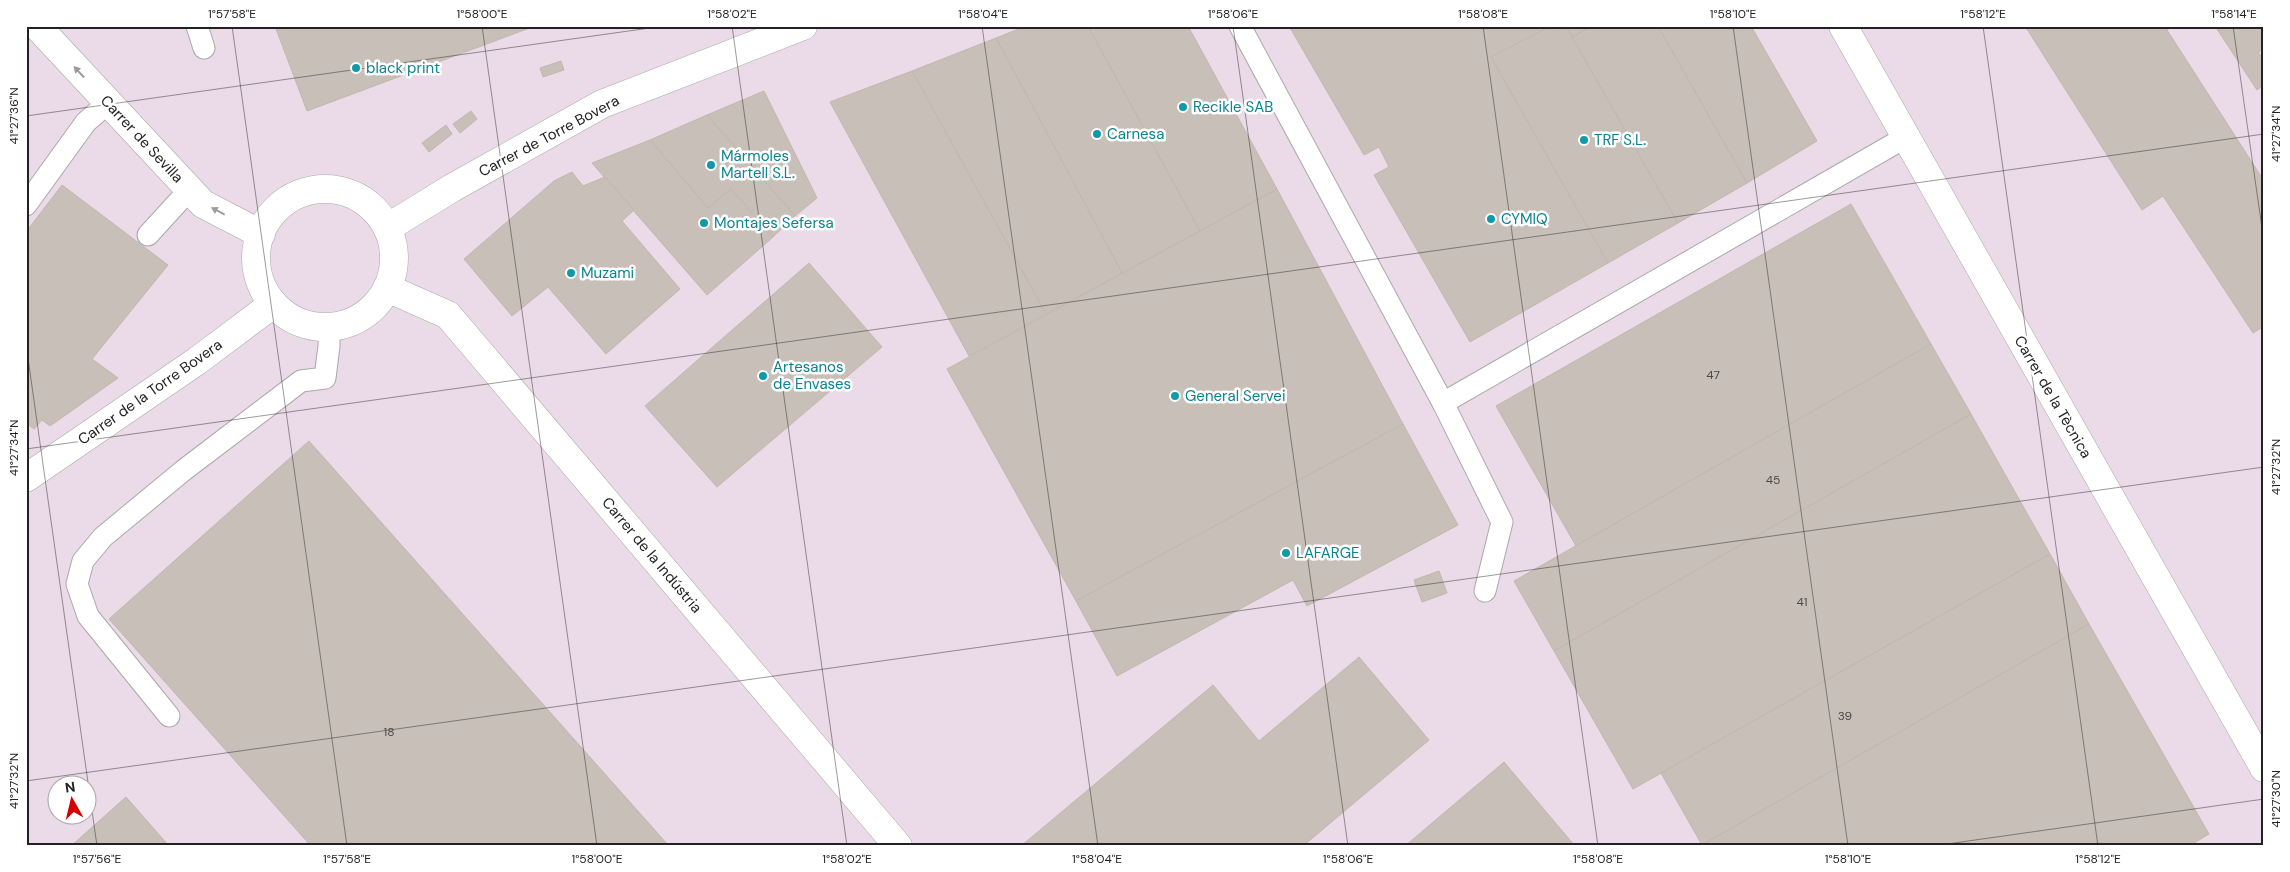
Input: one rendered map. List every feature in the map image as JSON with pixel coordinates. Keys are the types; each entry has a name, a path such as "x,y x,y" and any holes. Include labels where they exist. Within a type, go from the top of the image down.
{"street":[{"name":"Carrer de Sevilla","path":"36,26 203,204 260,234"},
{"name":"Carrer de Torre Bovera","path":"387,228 452,188 602,104 803,26"},
{"name":"Carrer de la Tècnica","path":"1843,26 2264,768"},
{"path":"328,190 352,195 373,208 387,228 394,252 394,264 387,288 373,308 363,316 341,326 328,327 304,324 282,313 263,289 257,272 256,259 260,234 273,214 282,205 303,193 328,190"},
{"name":"Carrer de la Indústria","path":"387,288 448,315 898,846"},
{"name":"Carrer de la Torre Bovera","path":"26,478 197,361 273,304"}],"lane":[{"path":"197,26 204,48"},
{"path":"1240,26 1444,403 1502,522 1485,591"},
{"path":"26,205 86,122 108,103"},
{"path":"1444,403 1906,137"},
{"path":"148,235 190,189"},
{"path":"169,716 88,616 77,584 83,561 103,537 176,476 301,381 325,378 329,346 328,327"}],"shaded area":[{"path":"26,26 2264,26 2264,846 26,846"}],"building":[{"name":"black print","path":"275,26 535,26 307,111"},
{"name":"Carnesa","path":"1026,26 1088,26 1200,231 1122,273 996,38"},
{"name":"Recikle SAB","path":"1088,26 1188,26 1277,189 1200,231"},
{"name":"CYMIQ","path":"1289,26 1551,26 1491,57 1608,263 1470,342 1374,175 1389,167 1379,147 1364,155"},
{"name":"TRF S.L.","path":"1551,26 1566,26 1678,223 1608,263 1491,57"},
{"path":"1566,26 1592,26 1572,37"},
{"path":"1592,26 1658,26 1747,183 1678,223 1572,37"},
{"path":"1658,26 1751,26 1817,141 1747,183"},
{"path":"2025,26 2172,26 2167,30 2264,181 2264,326 2253,333 2163,196 2142,210"},
{"path":"2215,26 2264,26 2264,49 2258,52 2264,60 2264,85 2257,90"},
{"path":"996,38 1122,273 1046,314 912,71"},
{"path":"561,61 564,70 543,77 540,68"},
{"path":"912,71 1046,314 969,356 830,102"},
{"path":"764,91 817,198 795,216 707,115"},
{"path":"471,111 477,119 460,133 453,124"},
{"name":"Mármoles Martell S.L.","path":"707,115 795,216 773,237 731,189 708,208 650,140"},
{"path":"446,125 452,134 429,152 422,143"},
{"name":"Montajes Sefersa","path":"650,140 708,208 731,189 773,237 707,295 592,163"},
{"name":"Muzami","path":"572,172 583,186 605,177 634,210 622,221 680,289 606,354 548,287 512,316 464,259 554,181"},
{"path":"62,185 168,265 92,359 118,378 50,426 42,420 34,429 26,423 26,232"},
{"name":"General Servei","path":"1277,189 1403,424 1076,601 947,369"},
{"path":"1851,204 1931,344 1576,546 1496,406"},
{"name":"Artesanos de Envases","path":"809,263 882,347 717,487 645,406"},
{"path":"1931,344 1971,414 1554,651 1514,581"},
{"path":"1971,414 2050,554 1633,789 1554,651"},
{"name":"LAFARGE","path":"1403,424 1458,525 1307,606 1293,580 1117,676 1076,601"},
{"path":"309,441 669,846 311,846 109,619"},
{"path":"2050,554 2089,624 1702,845 1661,773"},
{"path":"1439,571 1447,593 1422,602 1414,580"},
{"path":"2089,624 2209,834 2189,846 1700,846"},
{"path":"1359,657 1429,740 1303,846 1021,846 1213,685 1259,741"},
{"path":"1504,762 1575,846 1405,846"},
{"path":"126,797 169,846 71,846 98,824"}],"place":[{"name":"black print","path":"356,68"},
{"name":"Recikle SAB","path":"1183,107"},
{"name":"Carnesa","path":"1097,134"},
{"name":"TRF S.L.","path":"1584,140"},
{"name":"Mármoles Martell S.L.","path":"711,165"},
{"name":"CYMIQ","path":"1491,219"},
{"name":"Montajes Sefersa","path":"704,223"},
{"name":"Muzami","path":"571,273"},
{"name":"Artesanos de Envases","path":"763,376"},
{"name":"General Servei","path":"1175,396"},
{"name":"LAFARGE","path":"1286,553"}]}
